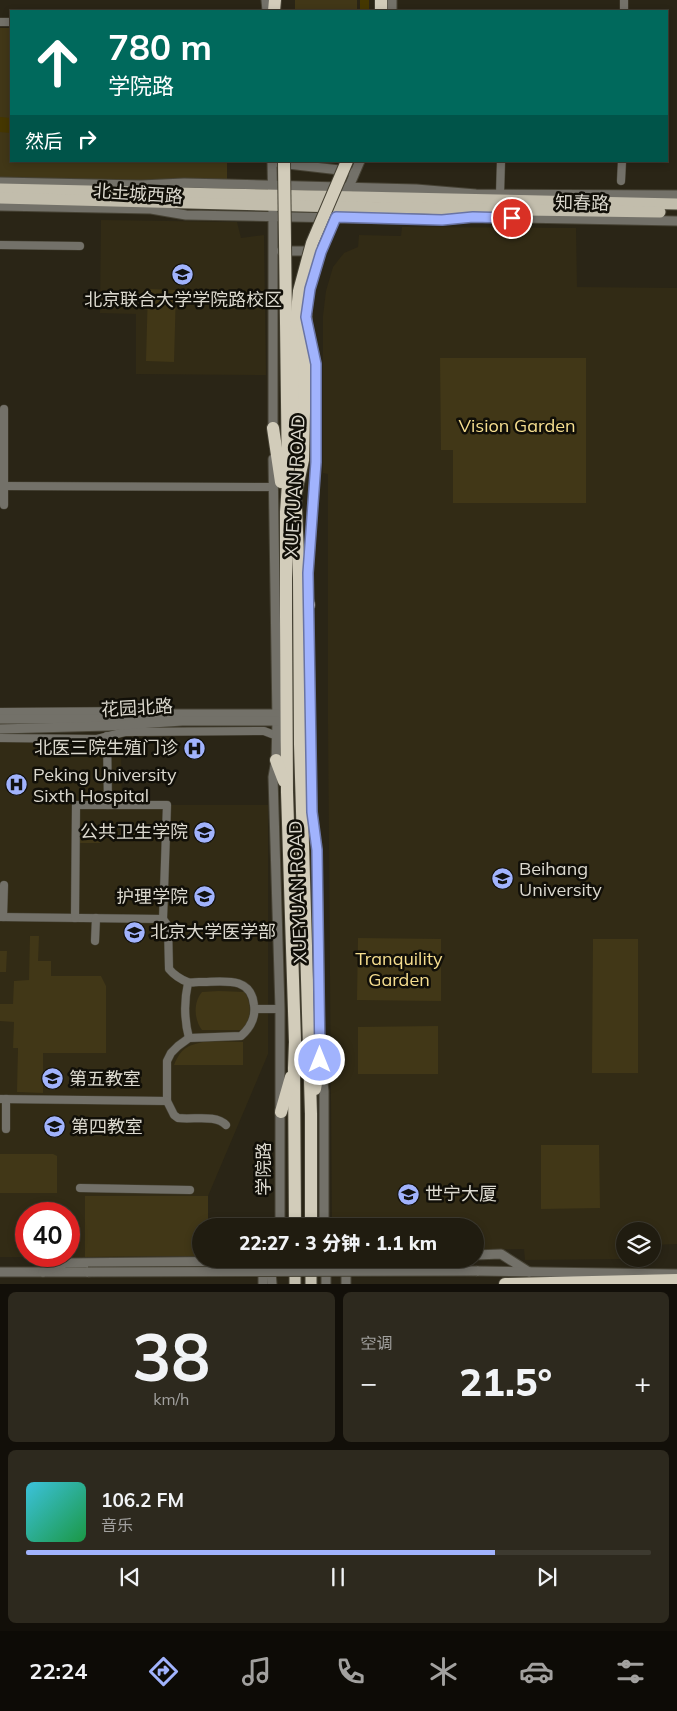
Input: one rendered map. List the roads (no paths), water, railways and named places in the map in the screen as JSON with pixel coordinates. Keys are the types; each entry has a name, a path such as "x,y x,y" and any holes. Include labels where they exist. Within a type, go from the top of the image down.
{"highway":[{"path":"284,162 296,321"},
{"path":"296,321 299,291 312,243 347,162"},
{"name":"XUEYUAN ROAD","path":"296,321 295,494 299,578 300,744 311,1114 310,1218"},
{"name":"XUEYUAN ROAD","path":"295,1218 295,1042 287,792 286,512 296,321"},
{"path":"273,428 286,512"},
{"path":"299,578 309,605"},
{"path":"276,632 286,617"},
{"path":"276,760 287,792"},
{"path":"311,1114 320,1060"},
{"path":"281,1112 294,1068"},
{"path":"505,1284 677,1280"}],"main road":[{"name":"北土城西路","path":"0,189 273,201"},
{"name":"北土城西路","path":"0,198 273,201"},
{"path":"273,201 677,212"},
{"path":"342,203 677,204"},
{"path":"311,1268 311,1284"}],"street":[{"path":"272,162 272,250 321,252"},
{"path":"280,162 355,172"},
{"path":"296,321 310,289 321,252 360,162"},
{"path":"500,194 501,162"},
{"path":"621,181 622,162"},
{"name":"北土城西路","path":"0,182 141,185 184,183 273,201"},
{"name":"知春路","path":"342,203 416,189 476,194 677,195"},
{"path":"273,201 342,203"},
{"name":"北土城西路","path":"0,206 150,209 186,215 273,201"},
{"name":"知春路","path":"342,203 442,220 473,217 677,221"},
{"path":"0,245 80,246"},
{"name":"XUEYUAN ROAD","path":"272,250 273,488 277,718 276,760 273,777 281,1112"},
{"name":"XUEYUAN ROAD","path":"296,321 316,364 316,462 310,539 309,605 312,812 317,850 320,1060 324,1091 324,1218"},
{"path":"4,409 2,486 4,505"},
{"path":"2,486 273,488"},
{"path":"0,712 144,711"},
{"name":"花园北路","path":"0,720 122,719 174,714 277,718"},
{"name":"花园北路","path":"0,729 277,718"},
{"path":"0,738 97,739 125,732 253,731 264,731 277,736"},
{"path":"107,736 108,805"},
{"path":"75,918 76,806 167,805 163,919 168,926 169,969 188,982 238,982 247,988 253,996 255,1009 251,1025 241,1036 189,1038 171,1053 167,1061 167,1100 174,1115 178,1118 216,1119 223,1121 226,1125"},
{"path":"4,885 2,917 163,919"},
{"path":"95,941 96,918"},
{"path":"188,982 184,999 189,1038"},
{"path":"255,1009 280,1009"},
{"path":"6,1129 3,1098 167,1100"},
{"name":"学院路","path":"280,1218 281,1112"},
{"path":"80,1188 190,1190"},
{"path":"484,1255 501,1254 529,1272"},
{"path":"43,1272 65,1263 192,1261"},
{"path":"263,1284 264,1268"},
{"path":"320,1268 326,1270 677,1274"},
{"path":"346,1268 346,1284"},
{"path":"326,1270 326,1284"},
{"path":"271,1271 272,1284"},
{"path":"0,1272 295,1271"}],"place":[{"name":"北京联合大学学院路校区","path":"183,275"},
{"name":"北医三院生殖门诊","path":"194,748"},
{"name":"Peking University Sixth Hospital","path":"17,785"},
{"name":"公共卫生学院","path":"204,832"},
{"name":"Beihang University","path":"503,879"},
{"name":"护理学院","path":"204,897"},
{"name":"北京大学医学部","path":"134,932"},
{"name":"第五教室","path":"53,1079"},
{"name":"第四教室","path":"55,1127"},
{"name":"世宁大厦","path":"409,1194"}],"park label":[{"name":"Vision Garden","path":"517,426"},
{"name":"Tranquility Garden","path":"399,970"}]}
